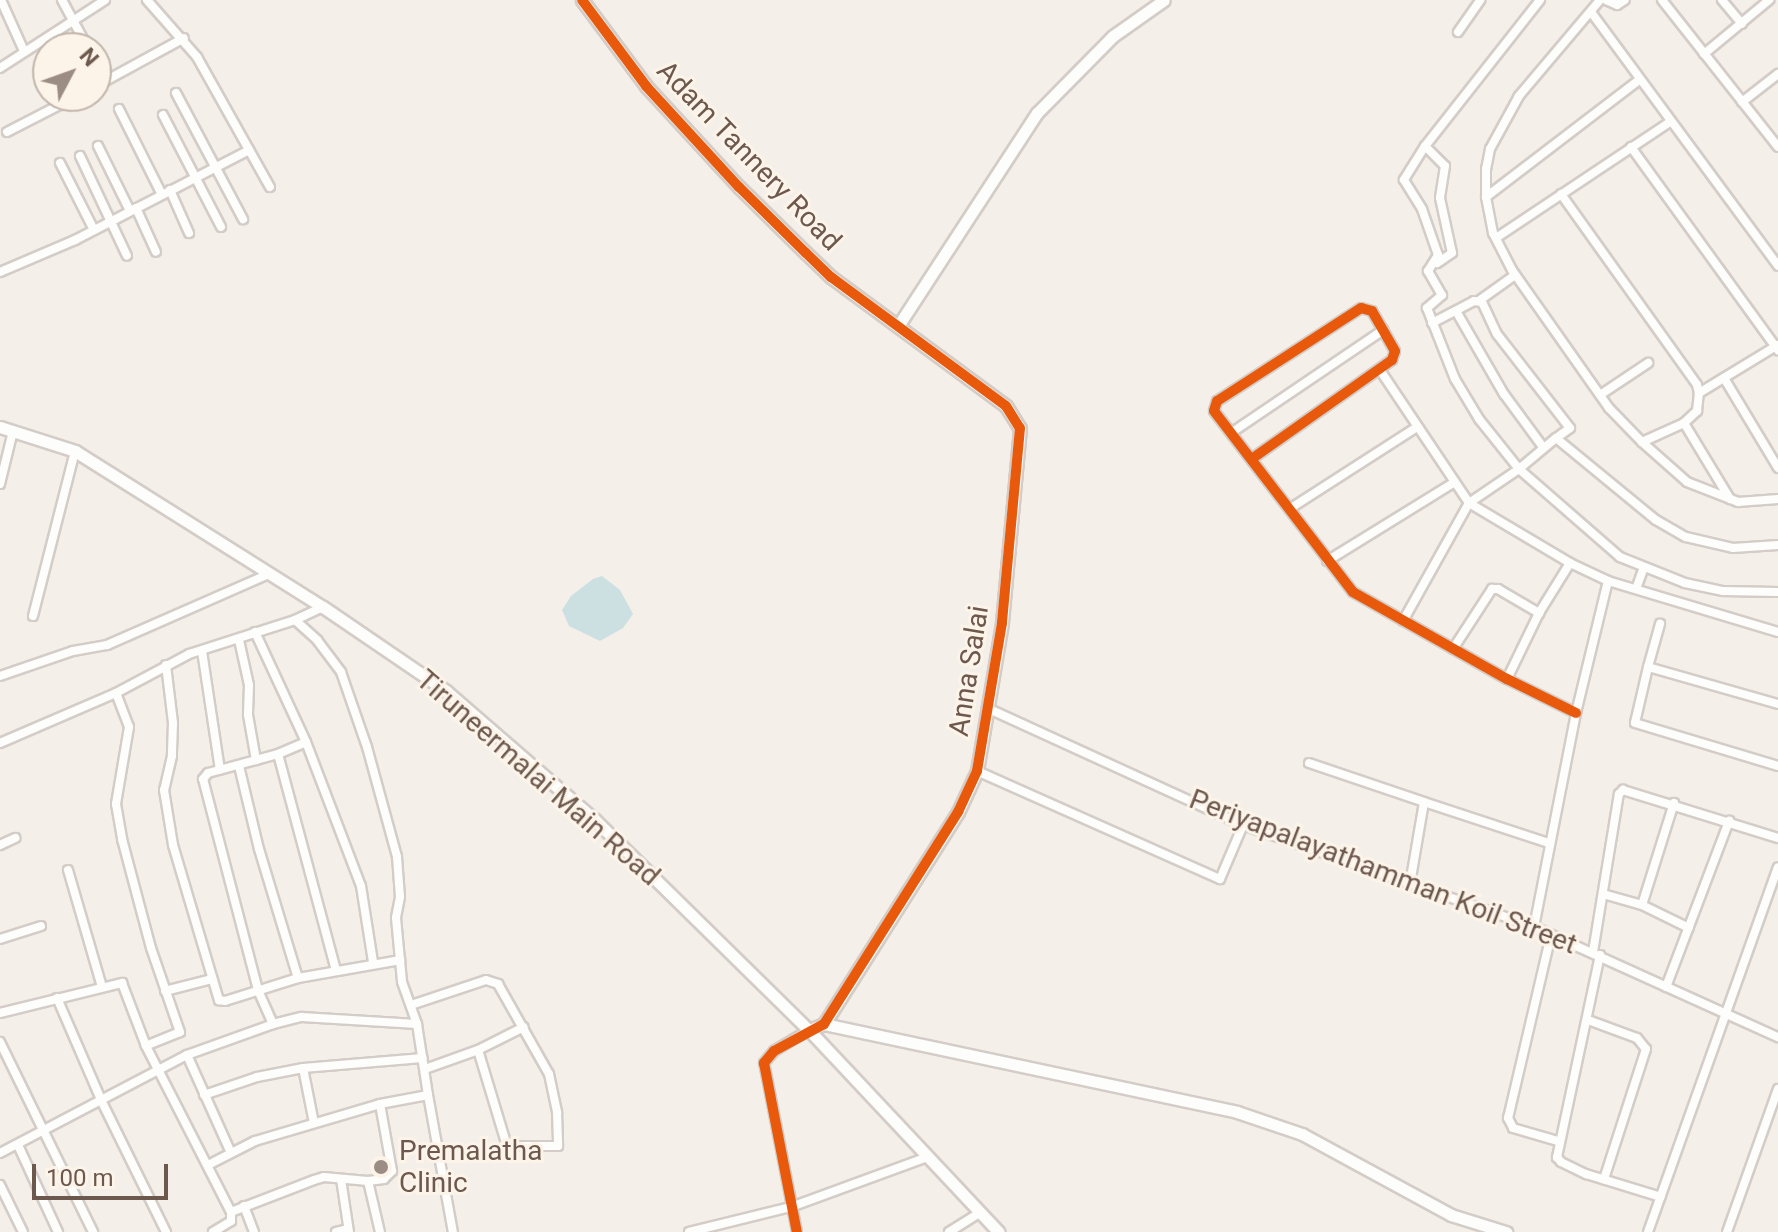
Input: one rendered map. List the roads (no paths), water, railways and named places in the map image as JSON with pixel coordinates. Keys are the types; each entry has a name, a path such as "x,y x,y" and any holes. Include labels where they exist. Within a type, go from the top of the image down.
{"street":[{"path":"1,0 24,51"},
{"path":"62,0 78,32"},
{"path":"0,68 105,0"},
{"path":"147,0 184,38 270,187"},
{"name":"Adam Tannery Road","path":"582,0 646,86 739,187 831,277 898,326"},
{"path":"898,326 1037,113 1113,36 1164,0"},
{"path":"1458,32 1480,0"},
{"path":"1437,263 1438,255 1422,209 1404,180 1425,146 1540,0"},
{"path":"1625,0 1617,5 1603,0 1505,117 1486,169 1486,197 1496,238 1515,275 1600,395 1676,475 1731,499 1752,504 1778,499"},
{"path":"1662,0 1778,147"},
{"path":"1722,0 1742,24"},
{"path":"1704,54 1769,0"},
{"path":"1591,12 1778,266"},
{"path":"112,78 184,38"},
{"path":"1742,102 1778,74"},
{"path":"1486,197 1639,80"},
{"path":"176,93 243,219"},
{"path":"119,109 189,233"},
{"path":"7,132 46,112"},
{"path":"163,115 221,227"},
{"path":"1496,238 1670,122"},
{"path":"98,146 156,252"},
{"path":"1425,146 1445,166 1440,198 1452,253 1428,271 1442,295 1427,306 1455,379 1479,419 1519,469 1614,552 1685,583 1723,591 1778,592"},
{"path":"1631,147 1777,347 1699,393"},
{"path":"0,272 94,230 249,150"},
{"path":"80,156 127,256"},
{"path":"60,163 94,230"},
{"path":"1561,194 1697,385 1697,411 1684,423 1642,442"},
{"path":"1432,323 1480,300 1515,275"},
{"path":"1403,621 1469,503 1519,469 1574,425 1497,334 1480,300"},
{"path":"1253,458 1380,370 1394,355 1372,311 1361,308 1217,401 1213,408 1353,592 1507,679 1576,713"},
{"path":"1456,311 1504,394 1543,447"},
{"name":"Anna Salai","path":"824,1024 958,812 977,771 1002,623 1020,428 1006,406 898,326"},
{"path":"1231,433 1383,330"},
{"path":"1600,395 1648,363"},
{"path":"1380,370 1469,503 1570,563 1608,581 1778,632"},
{"path":"1724,378 1778,468"},
{"path":"1684,423 1731,499"},
{"name":"Tiruneermalai Main Road","path":"0,427 75,451 323,607 446,691 573,801 809,1030 999,1232"},
{"path":"1291,508 1417,427"},
{"path":"0,484 13,431"},
{"path":"1556,438 1656,520 1686,537 1733,548 1778,545"},
{"path":"33,616 75,451"},
{"path":"1327,561 1455,482"},
{"path":"1507,679 1539,613 1570,563"},
{"path":"1636,589 1644,567"},
{"path":"0,676 73,651 107,645 269,574"},
{"path":"1534,927 1576,713 1608,581"},
{"path":"1453,649 1492,589 1498,589 1539,613"},
{"path":"0,743 116,693 166,665 295,620 323,607"},
{"path":"295,620 317,640 341,672 367,747 397,857 402,982 417,1024 453,1232"},
{"path":"1660,624 1635,723 1778,766"},
{"path":"255,632 306,742 361,886 373,962"},
{"path":"239,640 249,685 248,715 256,760"},
{"path":"202,651 220,770"},
{"path":"166,665 173,723 172,756 164,790 173,845 216,996 225,1001 298,978 373,962 400,960"},
{"path":"1648,667 1778,704"},
{"path":"116,693 129,727 116,804 120,827 165,991 180,1032 146,1046"},
{"name":"Periyapalayathamman Koil Street","path":"987,708 1243,825 1534,927 1778,1037"},
{"path":"273,1024 258,990 203,779 208,773 278,754 306,742"},
{"path":"278,754 336,970"},
{"path":"1309,763 1549,843"},
{"path":"239,766 259,849 298,978"},
{"path":"977,771 1220,879 1243,825"},
{"path":"1661,1197 1604,1179 1561,1162 1557,1157 1558,1141 1588,1020 1619,794 1631,789 1778,838"},
{"path":"1410,884 1424,802"},
{"path":"1642,905 1674,803"},
{"path":"1666,987 1729,821"},
{"path":"0,845 15,838"},
{"path":"1648,1232 1778,867"},
{"path":"68,870 102,987"},
{"path":"1603,894 1642,905 1689,928"},
{"path":"0,939 41,926"},
{"path":"1551,935 1508,1118 1513,1128 1558,1141"},
{"path":"165,991 212,979"},
{"path":"411,1005 492,980 524,1027 551,1082 558,1146 513,1149 507,1146 478,1050"},
{"path":"0,1013 122,983 146,1046 231,1212 233,1218 227,1229 213,1232"},
{"path":"57,998 102,1102 166,1232"},
{"path":"0,1153 187,1055 273,1024 302,1017 417,1024"},
{"path":"1588,1020 1637,1038 1646,1049 1604,1179"},
{"path":"797,1232 764,1063 774,1051 824,1024 1237,1112 1302,1134 1451,1215 1506,1232"},
{"path":"425,1069 478,1050 524,1027"},
{"path":"0,1042 93,1232"},
{"path":"187,1055 231,1153"},
{"path":"204,1095 257,1077 303,1068 423,1058"},
{"path":"303,1068 314,1123"},
{"path":"1727,1232 1778,1089"},
{"path":"208,1165 255,1141 380,1104 428,1095"},
{"path":"231,1212 324,1177 368,1181 384,1179 392,1171 380,1104"},
{"path":"18,1145 58,1232"},
{"path":"689,1232 791,1207 928,1157"},
{"path":"336,1232 348,1230 341,1179"},
{"path":"368,1181 380,1232"},
{"path":"0,1185 23,1232"},
{"path":"244,1206 254,1232"},
{"path":"949,1232 980,1213"},
{"path":"740,1221 743,1232"}],"place":[{"name":"Premalatha Clinic","path":"381,1167"}]}
